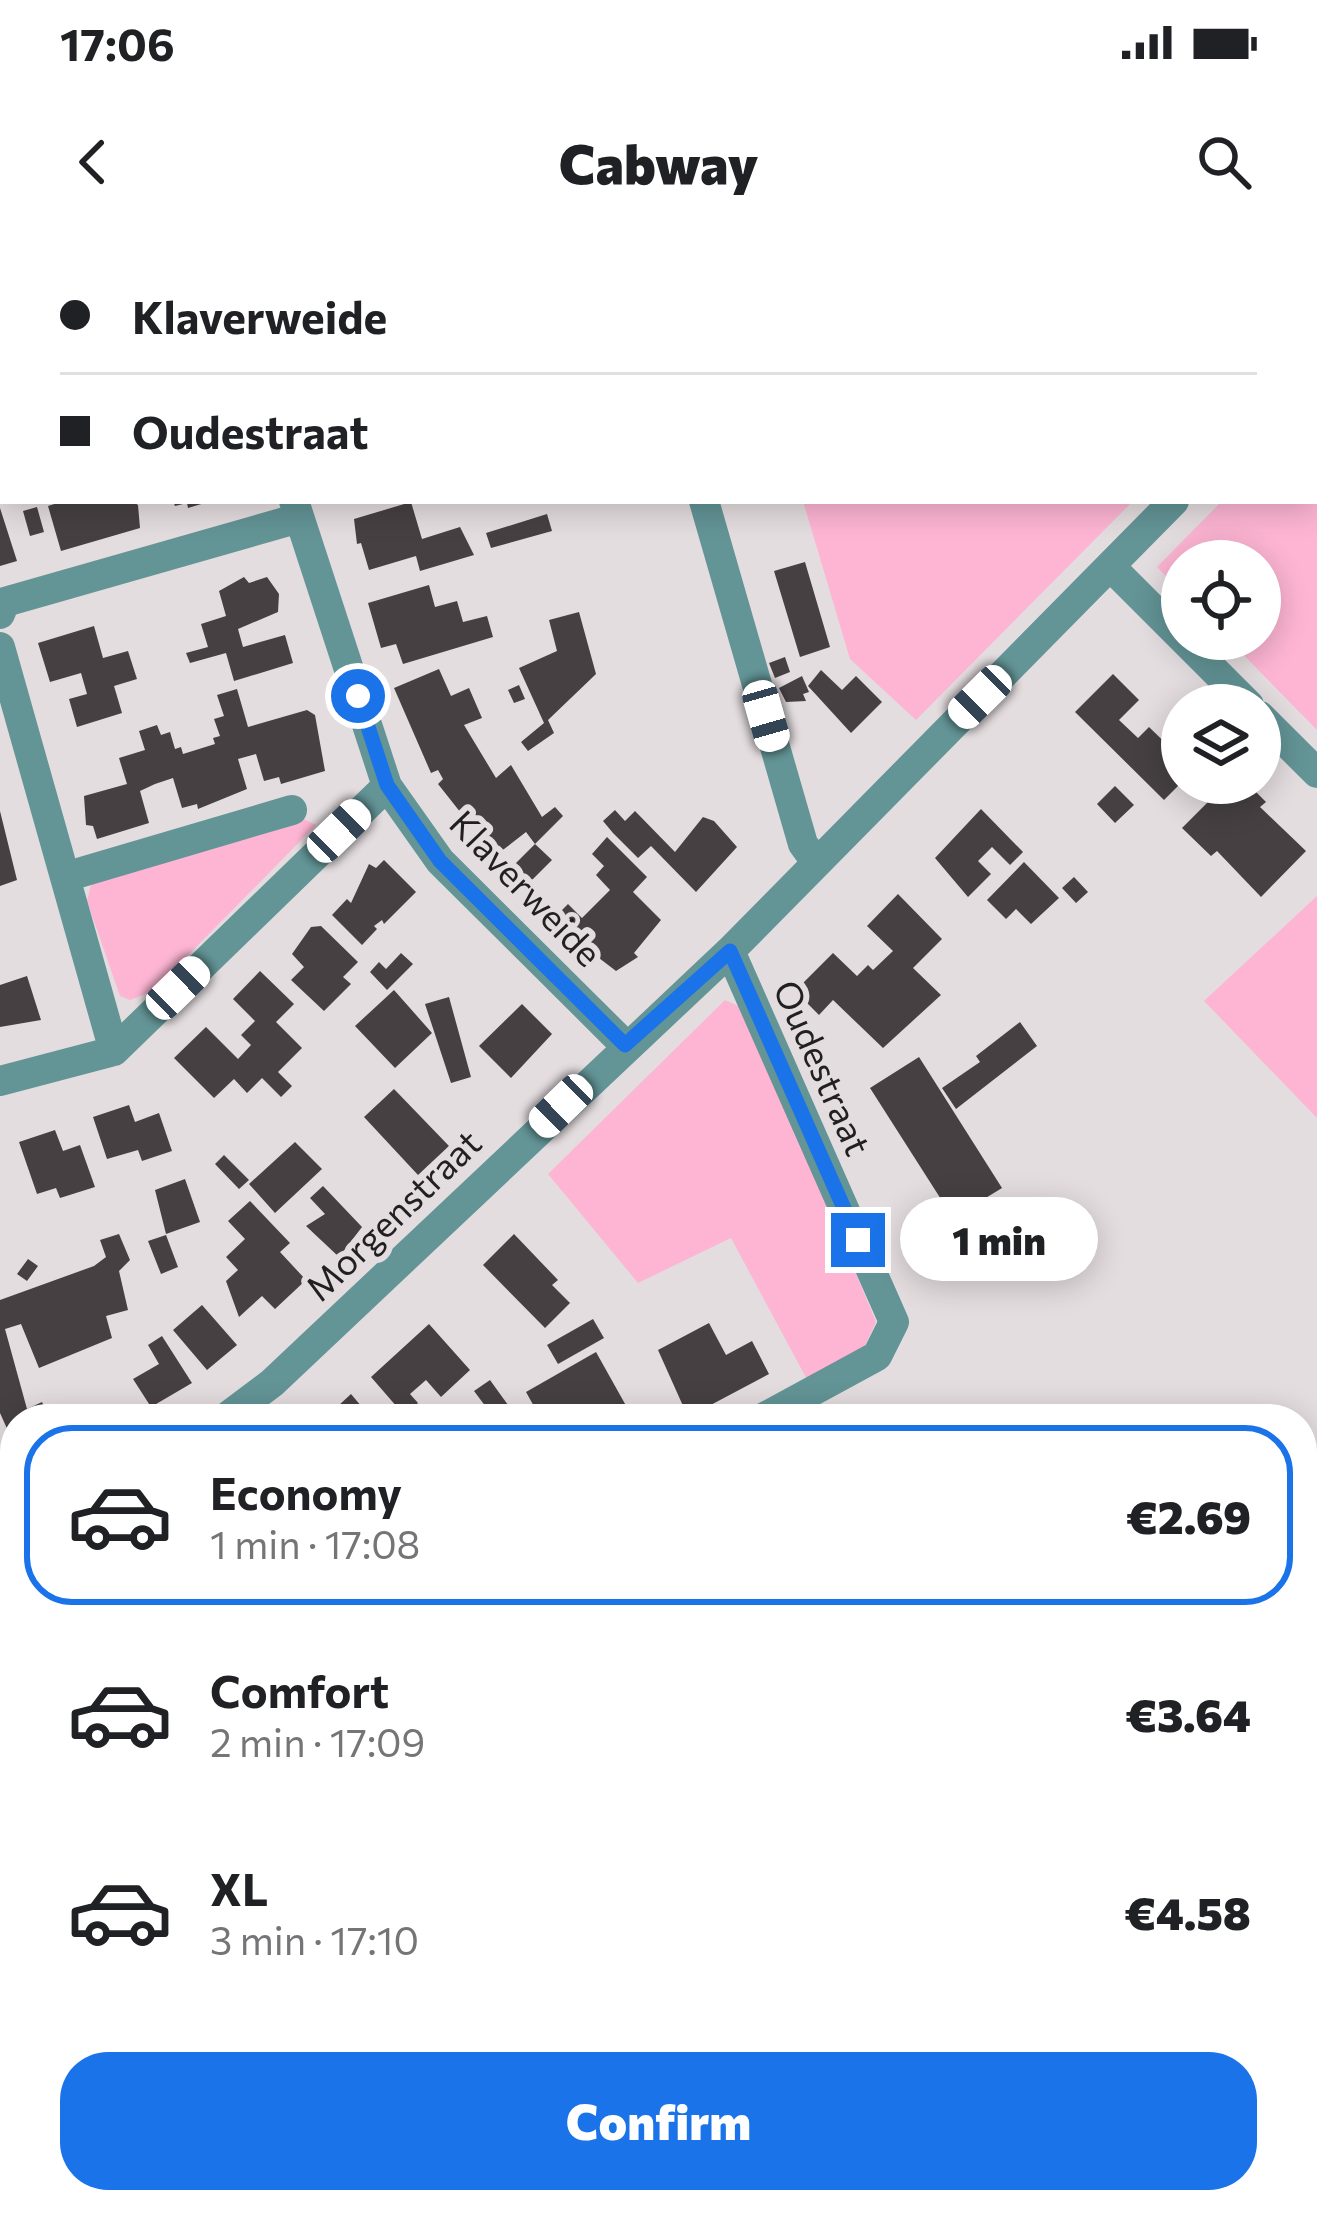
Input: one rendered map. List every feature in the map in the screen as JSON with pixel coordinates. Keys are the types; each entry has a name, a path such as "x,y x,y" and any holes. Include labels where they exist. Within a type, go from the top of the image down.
{"street":[{"path":"705,504 803,844 816,862"},
{"name":"Morgenstraat","path":"244,1404 272,1383 625,1045 730,951 1171,504"},
{"path":"0,614 5,602 297,509"},
{"name":"Klaverweide","path":"297,509 387,785 440,861 625,1045"},
{"path":"1110,566 1161,616"},
{"path":"0,647 114,1052"},
{"path":"1205,660 1228,684"},
{"path":"1281,737 1317,773"},
{"path":"0,1081 114,1052 387,785"},
{"path":"65,877 292,811"},
{"name":"Oudestraat","path":"730,951 894,1322 877,1356 789,1404"}],"shaded area":[{"path":"804,504 1130,504 916,720 850,659"},
{"path":"1219,504 1317,504 1317,730 1281,693 1281,684 1272,684 1249,660 1281,660 1281,540 1184,540"},
{"path":"302,818 316,825 153,991 130,1000 120,996 87,901 92,881"},
{"path":"1317,896 1317,1118 1204,1001"},
{"path":"725,1000 747,1010 876,1322 860,1356 810,1385 731,1238 638,1283 548,1174"}],"building":[{"path":"136,504 140,528 61,551 48,506"},
{"path":"412,504 422,539 460,527 474,555 420,571 416,556 369,570 361,543 357,544 354,519"},
{"path":"37,507 44,532 30,536 23,511"},
{"path":"0,508 17,561 0,566"},
{"path":"547,514 552,531 491,548 486,533"},
{"path":"805,562 830,647 800,657 774,571"},
{"path":"244,577 249,583 267,577 279,594 278,612 238,629 243,647 285,635 293,663 234,681 226,653 190,663 186,653 208,647 201,624 226,616 219,591"},
{"path":"429,585 435,607 457,601 463,622 487,616 493,637 403,664 396,644 381,648 368,603"},
{"path":"579,612 596,674 548,720 554,733 528,751 521,742 544,723 519,668 557,651 549,620"},
{"path":"94,626 103,658 128,651 137,679 114,686 122,713 77,727 69,699 87,694 81,673 50,682 38,643"},
{"path":"785,657 790,672 775,678 769,663"},
{"path":"439,669 451,696 469,688 482,718 464,725 496,778 511,765 542,817 555,807 563,816 535,844 526,832 495,856 438,784 443,779 438,770 431,773 394,688"},
{"path":"821,670 842,690 856,676 882,702 851,733 808,686"},
{"path":"1113,674 1139,700 1119,720 1138,738 1149,727 1161,739 1161,797 1075,712"},
{"path":"802,676 809,692 803,694 806,701 786,702 779,688"},
{"path":"519,685 525,699 514,703 508,690"},
{"path":"237,689 248,727 307,710 315,715 325,771 281,784 279,777 264,781 256,754 238,759 247,789 198,809 197,804 182,808 173,778 140,791 149,823 97,839 93,826 86,825 84,796 127,784 119,758 145,750 139,731 157,725 161,735 170,732 175,749 181,747 183,754 215,744 213,738 220,736 214,719 224,716 217,695"},
{"path":"1115,786 1134,805 1115,823 1097,804"},
{"path":"1206,804 1264,804 1260,807 1306,851 1261,897 1217,851 1211,856 1182,828"},
{"path":"981,809 1023,852 1010,865 992,847 978,861 991,874 968,897 935,858"},
{"path":"615,810 625,821 635,811 675,852 703,817 714,821 737,847 696,892 651,846 638,858 613,833 603,821"},
{"path":"0,811 17,880 0,886"},
{"path":"607,837 647,877 633,892 661,920 634,953 638,957 616,971 582,945 586,941 558,914 568,904 582,918 610,890 596,875 604,866 592,854"},
{"path":"535,844 552,860 528,884 511,868"},
{"path":"384,860 416,892 384,924 382,920 374,926 377,929 362,945 332,915 347,899 351,903 369,864 376,868"},
{"path":"1024,862 1059,898 1031,924 1016,909 1006,919 987,900"},
{"path":"1074,877 1088,892 1076,903 1062,888"},
{"path":"898,894 942,939 913,968 941,995 883,1048 833,1000 819,1015 795,991 833,953 857,976 868,965 873,970 893,951 867,926"},
{"path":"321,926 358,962 343,977 351,984 324,1011 291,980 304,967 292,954 311,927"},
{"path":"401,953 413,964 387,990 370,972 379,962 386,969"},
{"path":"260,971 294,1004 276,1022 302,1048 278,1072 292,1086 281,1097 262,1078 247,1093 234,1079 214,1098 174,1058 206,1027 238,1059 251,1045 241,1035 255,1021 233,999"},
{"path":"27,976 41,1020 0,1027 0,985"},
{"path":"394,990 432,1033 395,1068 355,1026"},
{"path":"449,997 471,1077 451,1083 425,1004"},
{"path":"522,1004 552,1034 511,1078 479,1046"},
{"path":"1020,1022 1037,1046 956,1109 942,1088 980,1062 976,1056"},
{"path":"919,1057 1002,1188 953,1218 870,1088"},
{"path":"394,1089 449,1146 418,1175 364,1117"},
{"path":"129,1105 135,1122 159,1113 172,1151 142,1161 138,1150 107,1159 93,1117"},
{"path":"55,1130 63,1151 80,1145 95,1187 60,1198 56,1188 37,1194 19,1142"},
{"path":"295,1142 322,1169 275,1213 249,1184"},
{"path":"224,1155 249,1180 239,1189 215,1164"},
{"path":"185,1179 200,1222 166,1234 155,1190"},
{"path":"323,1186 362,1227 339,1257 306,1226 325,1214 310,1198"},
{"path":"250,1201 290,1243 280,1252 306,1280 275,1309 262,1296 239,1317 226,1281 238,1270 226,1257 245,1239 228,1221"},
{"path":"119,1234 130,1260 119,1271 128,1310 106,1316 112,1338 39,1368 21,1324 5,1329 26,1404 0,1404 0,1300 94,1266 106,1257 100,1240"},
{"path":"514,1234 558,1280 552,1285 570,1303 545,1328 483,1265"},
{"path":"166,1235 178,1267 161,1274 148,1241"},
{"path":"28,1259 38,1266 27,1281 17,1274"},
{"path":"202,1305 237,1345 207,1370 173,1330"},
{"path":"593,1319 604,1338 558,1364 547,1345"},
{"path":"709,1323 726,1355 752,1341 769,1374 712,1404 682,1404 658,1350"},
{"path":"429,1324 470,1370 441,1397 426,1380 410,1394 417,1404 394,1404 371,1377"},
{"path":"162,1336 192,1383 156,1404 149,1404 133,1379 159,1364 148,1345"},
{"path":"596,1352 625,1404 533,1404 526,1392"},
{"path":"490,1380 507,1404 484,1404 474,1391"},
{"path":"351,1394 359,1404 340,1404"}],"route":[{"path":"358,696 387,785 440,861 625,1045 730,951 858,1240"}]}
